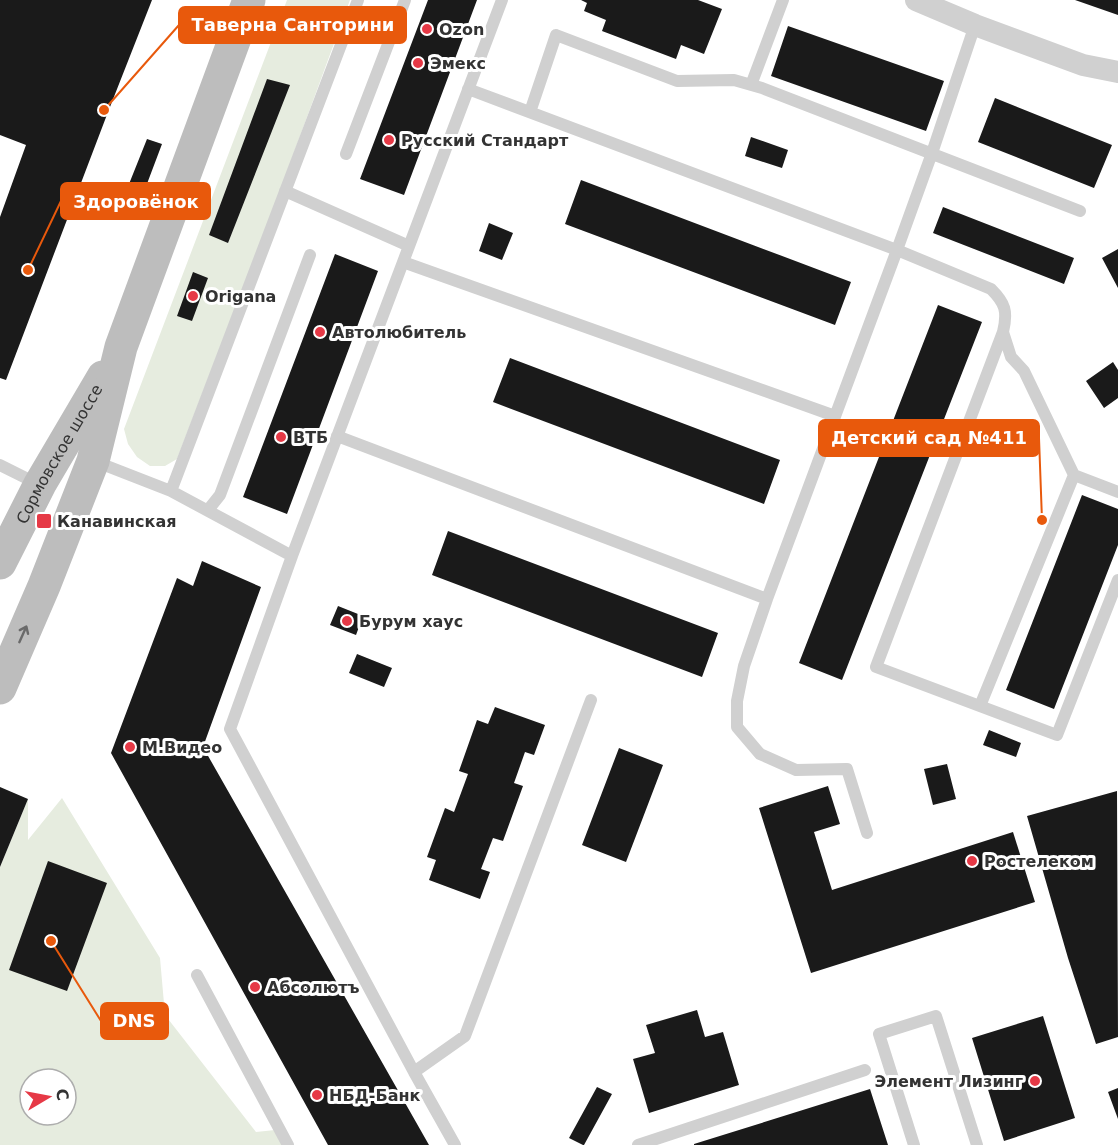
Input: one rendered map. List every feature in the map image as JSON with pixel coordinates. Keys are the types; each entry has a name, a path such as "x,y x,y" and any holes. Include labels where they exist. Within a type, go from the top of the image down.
{"main road":[{"name":"Сормовское шоссе","path":"0,688 44,586 93,460 121,346 246,1"},
{"name":"Сормовское шоссе","path":"0,563 39,484 121,346"}],"street":[{"path":"916,0 975,25 1083,65 1118,72"}],"lane":[{"path":"171,491 358,0"},
{"path":"346,154 405,0"},
{"path":"455,1145 230,729 292,556 501,0"},
{"path":"751,85 783,0"},
{"path":"867,834 847,769 796,770 760,754 737,727 737,701 744,666 767,599 897,250 975,25"},
{"path":"530,112 556,35 677,81 734,80 751,85 1080,211"},
{"path":"468,89 897,250 991,289 1002,301 1006,320 1003,332 876,667 1057,735 1118,580"},
{"path":"285,191 409,246"},
{"path":"208,510 220,495 310,255"},
{"path":"403,262 835,416"},
{"path":"1003,332 1011,357 1024,371 1074,475 1118,492"},
{"path":"337,436 767,599"},
{"path":"93,460 171,491 292,556"},
{"path":"0,465 39,484"},
{"path":"980,706 1074,475"},
{"path":"414,1072 465,1036 591,700"},
{"path":"197,975 288,1145"},
{"path":"914,1145 879,1034 936,1016 977,1145"},
{"path":"638,1145 865,1070"}],"shaded area":[{"path":"287,0 350,0 177,459 165,466 150,466 137,457 128,444 124,429"},
{"path":"62,798 160,958 165,1015 256,1132 275,1130 283,1145 0,1145 0,867 28,799 28,840"}],"building":[{"path":"0,0 152,0 6,380 0,378 0,217 26,145 0,135"},
{"path":"428,0 477,0 404,195 360,179"},
{"path":"581,0 698,0 722,9 704,54 681,45 676,59 602,31 606,20 584,11 587,3"},
{"path":"1075,0 1118,0 1118,15"},
{"path":"788,26 944,81 926,131 771,76"},
{"path":"267,79 290,85 228,243 209,235"},
{"path":"995,98 1112,145 1094,188 978,142"},
{"path":"751,137 788,150 782,168 745,156"},
{"path":"147,139 162,144 139,205 123,199"},
{"path":"581,180 851,282 835,325 565,224"},
{"path":"943,207 1074,258 1064,284 933,233"},
{"path":"489,223 513,233 502,260 479,251"},
{"path":"1118,249 1118,288 1102,258"},
{"path":"335,254 378,271 287,514 243,497"},
{"path":"193,272 208,278 192,321 177,316"},
{"path":"938,305 982,322 842,680 799,663"},
{"path":"510,358 780,460 764,504 493,402"},
{"path":"1113,362 1118,370 1118,398 1104,408 1086,381"},
{"path":"1082,495 1118,509 1118,545 1054,709 1006,690"},
{"path":"448,531 718,633 702,677 432,575"},
{"path":"202,561 261,587 203,747 429,1145 328,1145 111,753 177,578 193,586"},
{"path":"338,606 363,616 356,635 330,625"},
{"path":"357,654 392,668 384,687 349,673"},
{"path":"495,707 545,725 534,755 525,752 514,783 523,786 503,841 493,838 481,869 490,872 480,899 429,880 436,860 427,857 445,808 454,812 468,774 459,771 477,720 488,724"},
{"path":"989,730 1021,743 1016,757 983,745"},
{"path":"619,748 663,765 626,862 582,845"},
{"path":"947,764 956,799 933,805 924,769"},
{"name":"Ростелеком","path":"828,786 840,824 814,832 832,890 1013,832 1035,902 811,973 759,808"},
{"path":"0,787 28,799 0,867"},
{"path":"1117,791 1118,1037 1096,1044 1068,958 1027,816"},
{"path":"48,861 107,883 67,991 9,970"},
{"path":"697,1010 705,1037 723,1032 739,1085 649,1113 633,1059 655,1053 646,1025"},
{"path":"1043,1016 1075,1118 1004,1141 972,1038"},
{"path":"597,1087 612,1094 583,1145 569,1138"},
{"path":"1118,1088 1118,1119 1108,1092"},
{"path":"870,1089 888,1145 694,1145 694,1144"}],"place":[{"name":"Ozon","path":"427,29"},
{"name":"Эмекс","path":"418,63"},
{"name":"Таверна Санторини","path":"104,110"},
{"name":"Русский Стандарт","path":"389,140"},
{"name":"Здоровёнок","path":"28,270"},
{"name":"Origana","path":"193,296"},
{"name":"Автолюбитель","path":"320,332"},
{"name":"ВТБ","path":"281,437"},
{"name":"Детский сад №411","path":"1042,520"},
{"name":"Канавинская","path":"44,521"},
{"name":"Бурум хаус","path":"347,621"},
{"name":"М.Видео","path":"130,747"},
{"name":"Ростелеком","path":"972,861"},
{"name":"DNS","path":"51,941"},
{"name":"Абсолютъ","path":"255,987"},
{"name":"Элемент Лизинг","path":"1035,1081"},
{"name":"НБД-Банк","path":"317,1095"}]}
